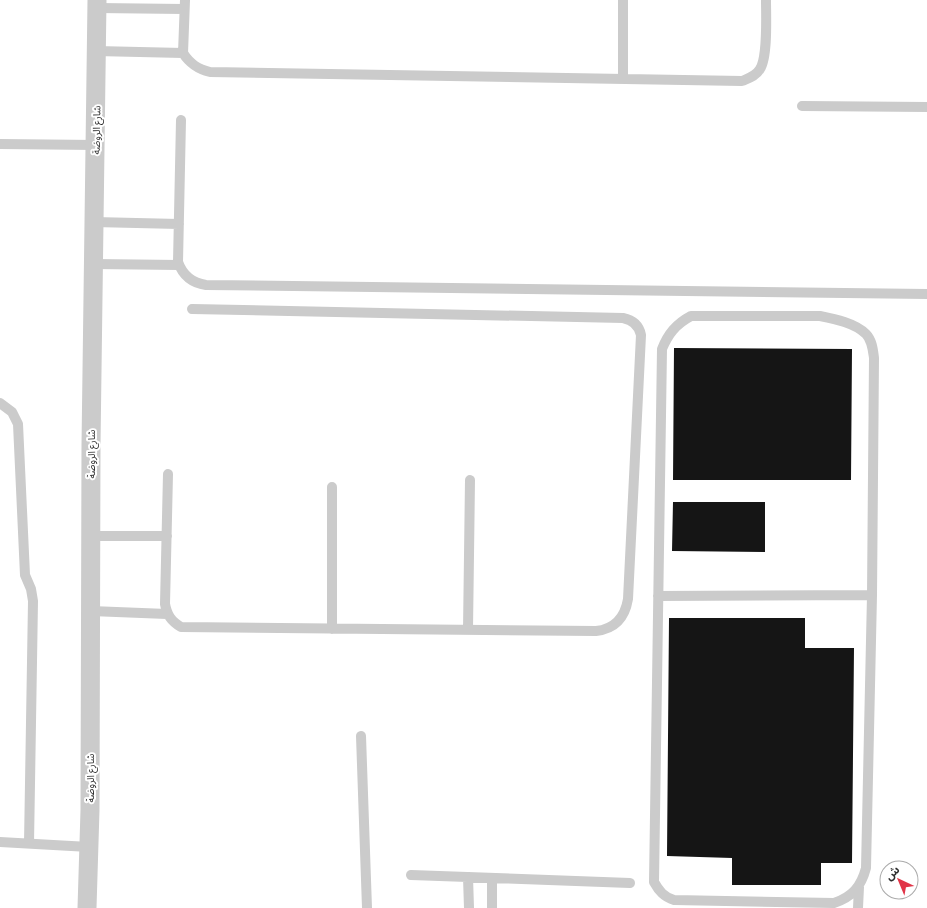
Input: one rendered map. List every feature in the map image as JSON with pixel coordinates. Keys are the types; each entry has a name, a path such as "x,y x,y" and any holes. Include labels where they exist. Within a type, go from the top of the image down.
{"street":[{"name":"شارع الروضة","path":"87,908 90,810 91,536 97,4"}],"lane":[{"path":"623,0 623,78"},
{"path":"97,4 184,5 183,53 186,58 196,67 210,72 738,81 756,74 764,61 766,0"},
{"path":"96,51 183,53"},
{"path":"802,106 927,107"},
{"path":"181,120 178,262 184,275 198,284 927,294"},
{"path":"0,144 96,145"},
{"path":"94,222 179,224"},
{"path":"94,264 179,265"},
{"path":"168,474 165,604 167,614 181,627 596,631 610,628 616,624 627,608 641,335 637,325 633,321 623,318 192,309"},
{"path":"691,316 820,316 846,323 867,334 872,344 874,358 872,595 866,868 864,878 859,887 843,900 834,903 673,904 661,894 657,888 654,875 658,596 662,349 672,331 691,316"},
{"path":"0,403 12,412 18,424 25,575 33,600 29,844"},
{"path":"468,630 470,480"},
{"path":"332,487 332,629"},
{"path":"91,536 167,536"},
{"path":"658,596 872,595"},
{"path":"91,611 167,614"},
{"path":"361,736 367,908"},
{"path":"0,842 89,847"},
{"path":"411,874 630,883"},
{"path":"468,877 469,908"},
{"path":"492,878 492,908"},
{"path":"858,908 859,887"}],"building":[{"path":"674,348 852,349 851,480 673,480"},
{"path":"673,502 765,502 765,552 672,551"},
{"path":"669,618 805,618 805,648 854,648 852,863 821,863 821,885 732,885 732,858 667,856"}]}
